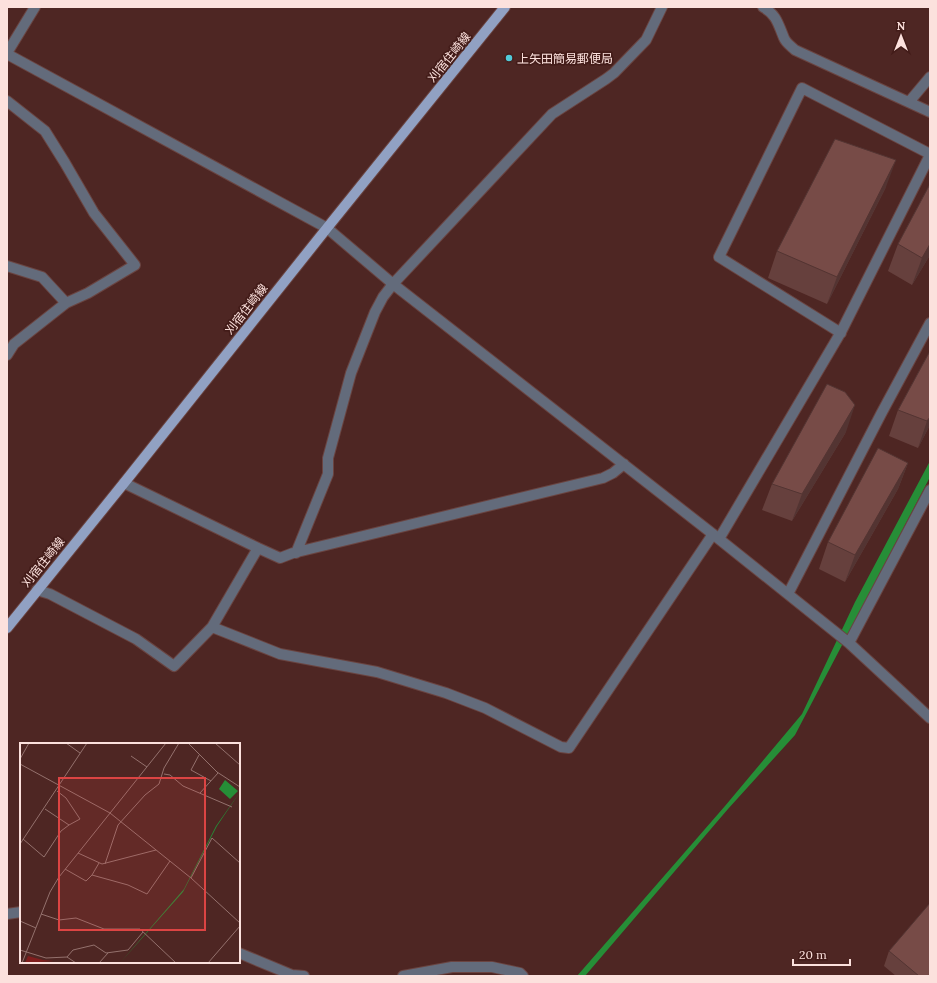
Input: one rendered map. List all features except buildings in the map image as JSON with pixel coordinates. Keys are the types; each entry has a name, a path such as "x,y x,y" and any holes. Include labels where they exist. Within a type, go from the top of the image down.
{"main road":[{"name":"刈宿住崎線","path":"7,628 505,7"}],"street":[{"path":"35,7 7,53 327,228 393,284 716,536 849,643 930,718"},
{"path":"296,553 328,474 328,458 351,373 375,312 383,297 393,284 552,114 614,73 646,40 662,7"},
{"path":"763,7 774,16 779,24 784,38 794,50 930,112"},
{"path":"909,102 930,77"},
{"path":"212,627 280,654 377,672 446,692 485,708 561,747 569,748 716,536 841,333 930,155 802,88 719,257 841,333"},
{"path":"7,101 44,131 65,163 94,213 135,265 88,293 66,303 14,344 7,355"},
{"path":"7,266 42,277 66,303"},
{"path":"788,594 930,323"},
{"path":"124,483 280,558 293,553 603,478 613,473 624,464"},
{"path":"849,643 930,490"},
{"path":"37,590 50,594 136,639 174,666 212,627 258,548"},
{"path":"7,914 20,912"},
{"path":"240,953 292,975 304,976"},
{"path":"403,976 452,967 492,967 520,973 523,976"}],"shaded area":[{"path":"930,461 930,477 795,735 728,809 585,976 577,976 725,806 802,714 855,602"}],"place":[{"name":"上矢田簡易郵便局","path":"509,58"}]}
